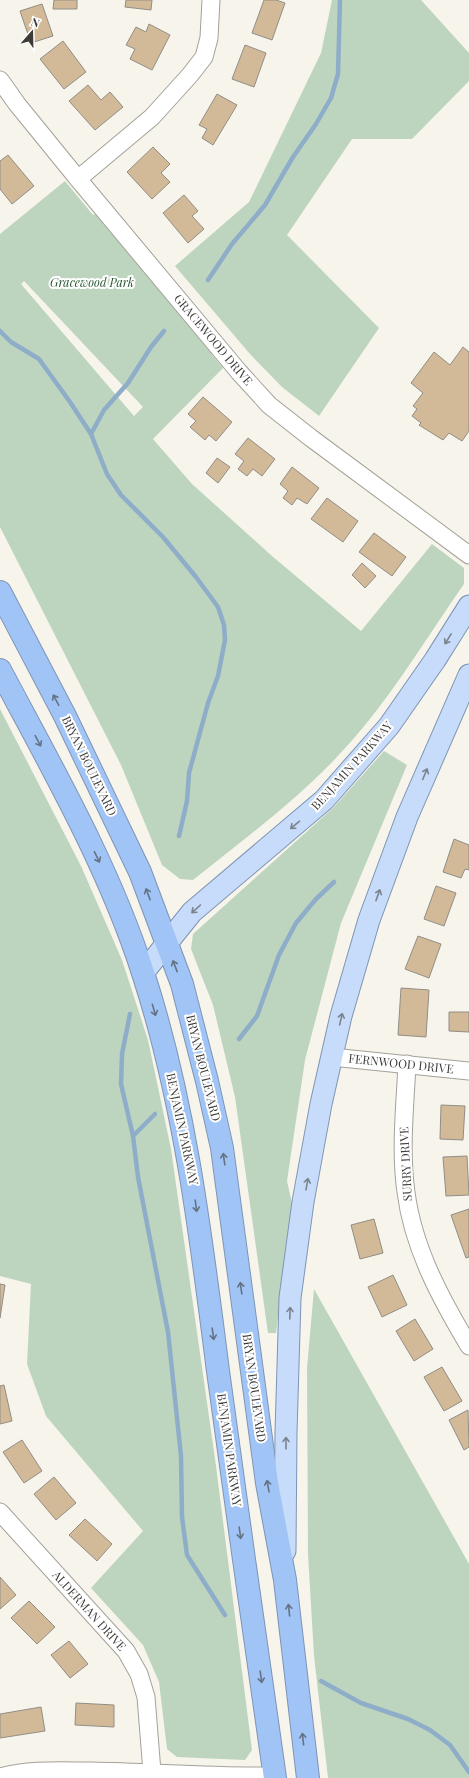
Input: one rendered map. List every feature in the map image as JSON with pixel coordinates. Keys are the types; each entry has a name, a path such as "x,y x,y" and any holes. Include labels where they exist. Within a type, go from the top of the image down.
{"highway":[{"name":"BRYAN BOULEVARD","path":"0,592 64,716 140,872 182,984 222,1148 267,1483 285,1580"},
{"path":"0,670 52,768 111,886 143,973"},
{"name":"BENJAMIN PARKWAY","path":"143,973 163,1044 182,1126 195,1198 241,1545 275,1777"},
{"path":"285,1580 308,1778"}],"main road":[{"name":"BENJAMIN PARKWAY","path":"143,973 192,912 324,800 389,726 435,660 469,606"},
{"path":"285,1580 286,1433 290,1298 303,1202 321,1104 341,1016 369,920 407,817 469,675"}],"street":[{"path":"78,179 152,117 190,76 204,57 209,38 211,0"},
{"name":"GRACEWOOD DRIVE","path":"0,80 17,104 78,179 239,372 269,405 469,555"},
{"name":"FERNWOOD DRIVE","path":"332,1057 469,1071"},
{"name":"SURRY DRIVE","path":"407,1064 403,1138 406,1192 416,1237 432,1279 469,1346"},
{"name":"ALDERMAN DRIVE","path":"0,1512 126,1651 139,1674 146,1697 152,1772"},
{"path":"0,1777 42,1771 152,1772 223,1777 275,1777"}],"green space":[{"path":"332,0 421,0 469,53 469,81 412,139 352,139 287,235 379,328 319,416 282,387 250,354 175,266 249,202 321,53"},
{"name":"Gracewood Park","path":"65,181 93,215 95,214 213,354 212,355 223,368 153,439 192,484 272,556 361,631 432,544 464,568 464,584 388,696 354,738 320,775 285,806 193,880 180,879 162,865 121,765 0,527 0,234","holes":["24,281 143,407 134,416 21,284"]},
{"path":"0,709 81,866 122,960 148,1040 171,1149 216,1466 252,1750 245,1760 177,1757 167,1749 159,1682 143,1645 91,1588 143,1531 46,1416 27,1364 31,1284 0,1276"},
{"path":"384,751 407,765 341,923 305,1060 287,1181 292,1203 276,1333 268,1333 235,1097 213,1005 191,949 193,934 333,808"},
{"path":"314,1289 469,1564 469,1778 328,1778 314,1656 308,1554 307,1368"}],"building":[{"path":"54,0 77,0 77,9 53,9"},
{"path":"126,0 152,0 151,10 125,7"},
{"path":"264,0 276,0 285,3 272,40 252,33"},
{"path":"42,4 53,36 31,43 20,11"},
{"path":"149,24 170,35 152,70 130,59 135,49 126,45 136,27 146,32"},
{"path":"63,41 86,72 64,89 40,59"},
{"path":"245,45 266,53 254,87 232,79"},
{"path":"88,85 101,100 110,92 123,107 95,130 69,101"},
{"path":"217,94 237,105 213,145 202,138 207,129 199,125"},
{"path":"153,147 170,164 161,173 170,182 152,199 127,172"},
{"path":"8,155 34,186 12,204 0,189 0,161"},
{"path":"184,195 198,211 192,216 204,229 188,243 163,213"},
{"path":"463,347 469,352 469,431 462,441 449,433 443,440 419,425 421,423 412,416 417,409 413,406 423,393 411,383 434,352 450,365"},
{"path":"203,397 232,422 216,441 209,435 205,440 190,427 196,421 188,414"},
{"path":"248,438 275,459 262,476 253,469 247,476 238,469 244,461 235,454"},
{"path":"217,458 230,467 218,483 206,473"},
{"path":"292,467 319,488 307,504 297,498 292,505 283,498 288,491 280,484"},
{"path":"327,498 358,521 343,542 311,519"},
{"path":"374,533 406,557 392,576 359,552"},
{"path":"362,563 376,576 365,588 352,575"},
{"path":"454,839 469,845 469,870 465,869 461,878 443,872"},
{"path":"436,886 456,893 444,926 424,919"},
{"path":"418,936 441,944 429,978 405,969"},
{"path":"401,988 429,990 426,1037 398,1035"},
{"path":"449,1012 469,1012 469,1032 449,1031"},
{"path":"441,1105 465,1106 463,1140 440,1139"},
{"path":"467,1156 469,1195 446,1196 443,1157"},
{"path":"469,1209 469,1257 466,1258 451,1215"},
{"path":"374,1219 383,1253 360,1259 351,1225"},
{"path":"393,1275 407,1305 382,1317 368,1287"},
{"path":"0,1284 5,1285 0,1318"},
{"path":"415,1319 433,1349 414,1361 396,1331"},
{"path":"442,1367 462,1401 444,1411 424,1377"},
{"path":"4,1385 12,1421 0,1424 0,1386"},
{"path":"468,1410 469,1447 464,1450 449,1420"},
{"path":"22,1440 42,1471 24,1483 3,1452"},
{"path":"54,1477 76,1503 56,1520 34,1494"},
{"path":"85,1519 112,1544 97,1561 69,1535"},
{"path":"0,1577 16,1595 0,1609"},
{"path":"29,1601 55,1627 37,1644 11,1618"},
{"path":"69,1641 88,1664 70,1678 51,1655"},
{"path":"76,1703 114,1705 114,1727 75,1725"},
{"path":"41,1707 45,1731 0,1738 0,1714"}],"waterway":[{"path":"208,280 232,244 265,205 293,157 316,124 331,98 338,74 340,0"},
{"path":"0,331 11,342 39,359 91,434 107,474 121,495 163,537 196,577 218,607 224,625 225,640 218,676 208,703 189,773 187,801 179,836"},
{"path":"91,434 104,410 128,383 151,347 164,331"},
{"path":"239,1039 257,1016 279,955 296,923 316,899 334,882"},
{"path":"130,1014 122,1054 121,1084 133,1136 138,1177 168,1332 181,1456 182,1517 187,1555 225,1615"},
{"path":"133,1136 155,1114"},
{"path":"321,1681 361,1703 408,1719 430,1730 450,1745 469,1772"}]}
